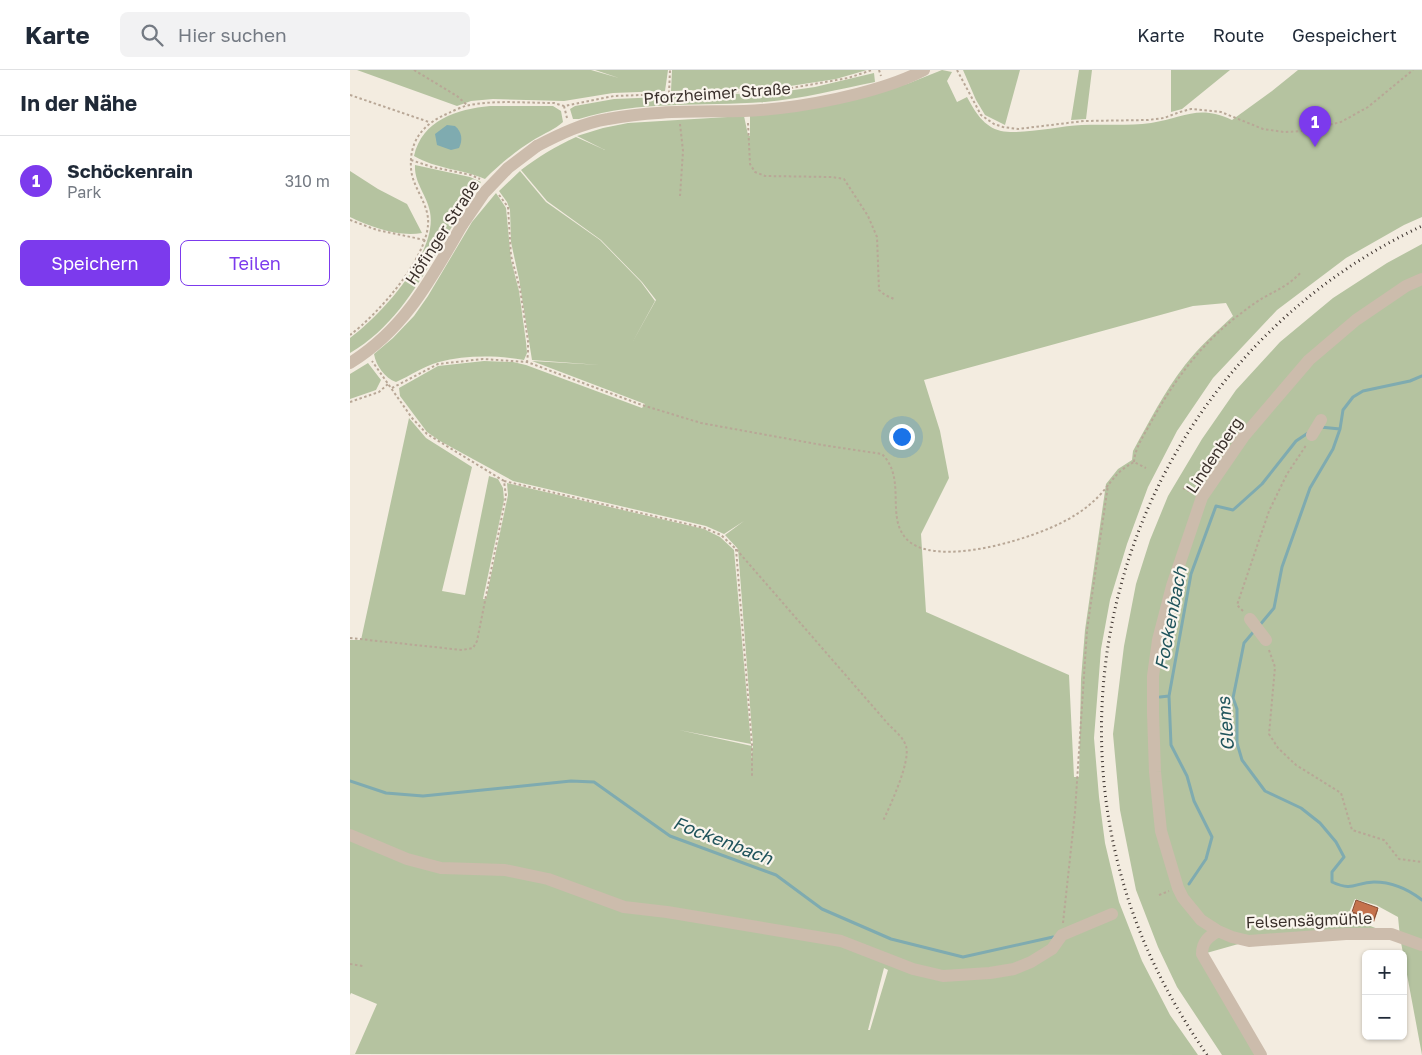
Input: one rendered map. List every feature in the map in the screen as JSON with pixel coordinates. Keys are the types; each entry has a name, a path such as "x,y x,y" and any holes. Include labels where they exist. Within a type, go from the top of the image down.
{"street":[{"name":"Pforzheimer Straße","path":"569,130 606,119 644,114 747,111 806,104 853,94 898,81 924,70"},
{"name":"Höfinger Straße","path":"350,363 366,353 388,334 409,311 484,193 508,168 537,146 569,130"},
{"name":"Lindenberg","path":"1201,920 1183,898 1178,888 1162,831 1155,772 1153,676 1158,640 1172,586 1202,497 1244,436 1309,360 1356,320 1406,286 1422,278"},
{"path":"1312,435 1321,420"},
{"path":"1250,619 1266,640"},
{"path":"350,835 407,858 441,868 505,870 548,879 624,907 667,912 841,941 913,969 943,976 990,973 1031,962 1052,948 1062,935 1112,914"},
{"name":"Felsensägmühle","path":"1201,920 1232,938 1249,941 1346,934 1391,934 1422,945"},
{"path":"1218,931 1209,936 1202,946 1202,954 1261,1055"}],"path":[{"path":"414,70 457,96 468,105"},
{"path":"669,93 670,70"},
{"path":"350,335 389,298 409,270 425,240 428,222 427,212 414,184 411,160 412,147 421,131 429,122 468,105 485,103 554,103 564,106 614,96 780,90 848,78 872,70"},
{"path":"957,70 981,115 994,124 1003,127 1018,129 1084,121 1156,119 1191,110 1220,112 1263,129 1284,132 1303,131 1341,122 1368,107 1413,70"},
{"path":"350,95 429,122"},
{"path":"747,111 750,164 755,172 765,176 832,177 844,179 868,216 877,237 879,290 894,299"},
{"path":"680,112 683,151 680,196"},
{"path":"411,160 432,167 471,175 482,180"},
{"path":"498,193 508,207 511,256 520,289 528,341 527,362"},
{"path":"350,220 377,230 425,240"},
{"path":"1134,462 1134,453 1162,402 1184,369 1204,346 1234,318 1262,298 1295,280 1301,272"},
{"path":"366,353 412,418 426,434 504,480 704,528 721,535 736,549 889,725 899,734 907,747 906,763 883,821"},
{"path":"392,388 438,364 484,359 527,362 642,406 701,423 882,454 889,461 893,469 898,522 904,536 924,549 954,552 983,550 1053,527 1074,516 1098,497 1122,468 1134,462"},
{"path":"350,402 379,392 388,384"},
{"path":"1250,619 1237,605 1243,586 1269,511 1287,474 1305,450 1312,435"},
{"path":"1134,462 1146,468"},
{"path":"350,638 462,650 473,648 477,641 506,496 504,480"},
{"path":"1062,935 1075,812 1087,630 1108,485"},
{"path":"736,549 752,744 752,777"},
{"path":"1266,640 1275,667 1269,734 1278,748 1296,764 1341,793 1352,830 1384,840 1399,859 1422,862"},
{"path":"350,964 363,966"}],"green space":[{"path":"357,70 591,70 619,78 595,70 668,70 665,91 613,93 564,101 493,99 471,101 457,106"},
{"path":"672,70 867,70 836,79 777,88 671,91"},
{"path":"942,70 952,72 947,81 957,102 967,97 977,113 990,126 1001,131 1019,132 1082,125 1151,123 1200,113 1220,115 1232,120 1298,70 1422,70 1422,217 1404,225 1346,258 1277,310 1213,378 1177,431 1148,487 1127,544 1110,600 1101,649 1094,738 1105,843 1119,902 1142,961 1170,1015 1198,1055 355,1054 377,1004 351,993 350,995 350,640 361,640 409,418 426,438 472,467 442,591 465,595 489,476 498,479 503,488 504,500 483,599 486,599 508,495 507,483 704,529 720,537 734,550 751,744 679,730 752,746 751,762 753,745 738,549 725,535 744,521 724,534 706,526 513,481 427,432 400,396 399,388 438,366 484,361 513,362 526,365 642,408 645,404 532,361 600,365 532,360 511,242 510,210 499,191 520,171 546,202 600,240 641,282 655,301 632,343 656,300 642,282 601,240 547,201 521,170 547,152 576,137 605,150 577,136 603,128 628,123 744,116 748,135 750,136 750,116 907,84","holes":["1226,303 1233,316 1185,365 1151,418 1133,451 1132,460 1118,469 1106,484 1085,630 1081,679 1079,777 1074,777 1069,675 926,612 921,534 949,478 940,431 924,380 1193,306","884,968 888,970 870,1030 868,1030"]},
{"path":"963,70 1020,70 1005,125 985,115"},
{"path":"1079,70 1092,70 1086,119 1071,120"},
{"path":"1171,70 1230,70 1182,109 1171,112"},
{"path":"874,73 875,82 779,101 672,105 625,109 579,119 573,119 570,109 575,106 614,99 780,92 815,87"},
{"path":"490,106 553,106 561,111 563,122 522,148 485,179 431,164 414,156 418,144 433,125 465,110"},
{"path":"415,165 470,177 481,182 430,265 396,314 367,342 350,353 350,338 377,314 405,282 425,246 430,228 430,212 416,178"},
{"path":"350,171 378,189 407,204 422,233 403,234 375,228 350,217"},
{"path":"496,193 506,208 511,260 519,291 526,342 527,353 524,360 503,357 459,358 433,364 396,382 388,378 377,363 374,354 414,316 472,222"},
{"path":"1422,244 1422,1055 1407,975 1407,950 1402,950 1398,917 1376,905 1355,899 1347,917 1391,934 1249,941 1203,954 1261,1055 1222,1055 1177,987 1158,947 1136,890 1120,810 1113,734 1124,646 1136,584 1150,540 1168,496 1202,439 1236,390 1280,342 1333,298 1387,263"},
{"path":"368,363 381,380 376,390 350,399 350,374"}],"water":[{"path":"447,125 455,126 459,131 461,142 459,148 451,150 437,145 435,134"}],"building":[{"path":"1356,900 1378,908 1374,919 1352,912"}],"waterway":[{"name":"Glems","path":"1259,626 1274,608 1282,567 1310,488 1333,449 1340,429 1343,410 1353,397 1363,391 1410,381 1422,376"},
{"name":"Fockenbach","path":"1320,427 1340,429"},
{"name":"Fockenbach","path":"1189,884 1206,859 1212,837 1194,801 1187,776 1171,745 1169,696 1191,574 1216,506 1233,510 1262,484 1296,441 1308,433"},
{"name":"Glems","path":"1255,630 1244,643 1233,698 1237,709 1237,743 1242,760 1265,791 1301,808 1320,823 1336,842 1344,857 1332,872 1332,882 1345,886 1368,882 1388,883 1406,889 1422,900"},
{"path":"1160,697 1169,696"},
{"name":"Fockenbach","path":"350,781 386,793 423,796 571,781 594,782 670,836 776,875 822,909 891,939 963,957 1053,937"}],"railway":[{"path":"1207,1055 1185,1022 1166,988 1141,935 1134,916 1108,814 1102,712 1114,611 1145,516 1192,427 1255,347 1332,279 1422,226"}],"place":[{"name":"Schöckenrain","path":"1315,147"}]}
